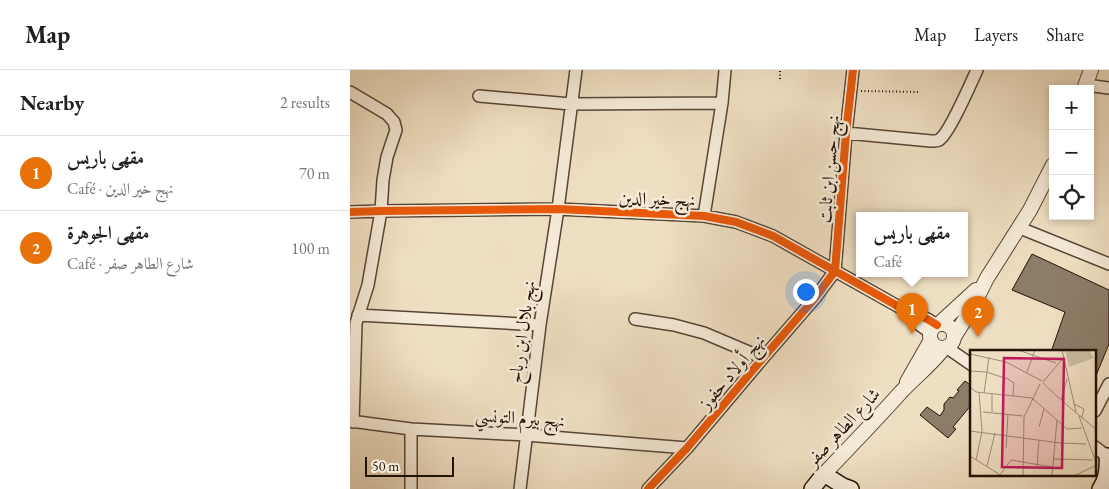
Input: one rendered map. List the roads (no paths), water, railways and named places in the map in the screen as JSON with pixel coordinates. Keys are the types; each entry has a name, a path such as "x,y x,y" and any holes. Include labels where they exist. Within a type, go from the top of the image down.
{"main road":[{"path":"1100,489 1106,477 1108,458"},
{"name":"شارع الطاهر صفر","path":"812,489 824,474"},
{"path":"824,474 851,489"}],"street":[{"name":"نهج بلال ابن رباح","path":"520,489 540,325 558,209 576,70"},
{"path":"704,216 722,103 725,70"},
{"name":"نهج حسن ابن ثابت","path":"835,271 853,70"},
{"path":"846,133 931,142 938,140 944,136 963,102 977,70"},
{"path":"1086,85 1091,70"},
{"path":"1094,87 1109,88"},
{"path":"350,92 387,114 394,122 396,130 383,180 381,211 368,285 356,323 352,422"},
{"path":"479,96 571,104 722,103"},
{"name":"شارع الطاهر صفر","path":"824,474 902,391 930,366 949,343 972,308 987,278 1020,228 1049,174"},
{"name":"نهج خير الدين","path":"350,212 558,209 704,216 736,222 773,236 901,308 928,319 934,331"},
{"path":"1020,228 1109,264"},
{"name":"نهج أولاد حفوز","path":"648,489 687,448 815,298 835,271"},
{"name":"شارع الطاهر صفر","path":"902,391 934,331 987,278"},
{"path":"358,316 540,325"},
{"path":"635,319 674,325 704,333 763,358"},
{"path":"942,324 950,326 954,333 949,343 936,346 934,331 942,324"},
{"path":"949,343 970,362"},
{"path":"1096,409 1109,384"},
{"name":"نهج بيرم التونسي","path":"352,422 411,429 526,435 687,448"},
{"path":"411,429 411,489"},
{"path":"1096,448 1108,458"}],"place":[{"name":"مقهى باريس","path":"912,334"},
{"name":"مقهى الجوهرة","path":"978,337"}]}
